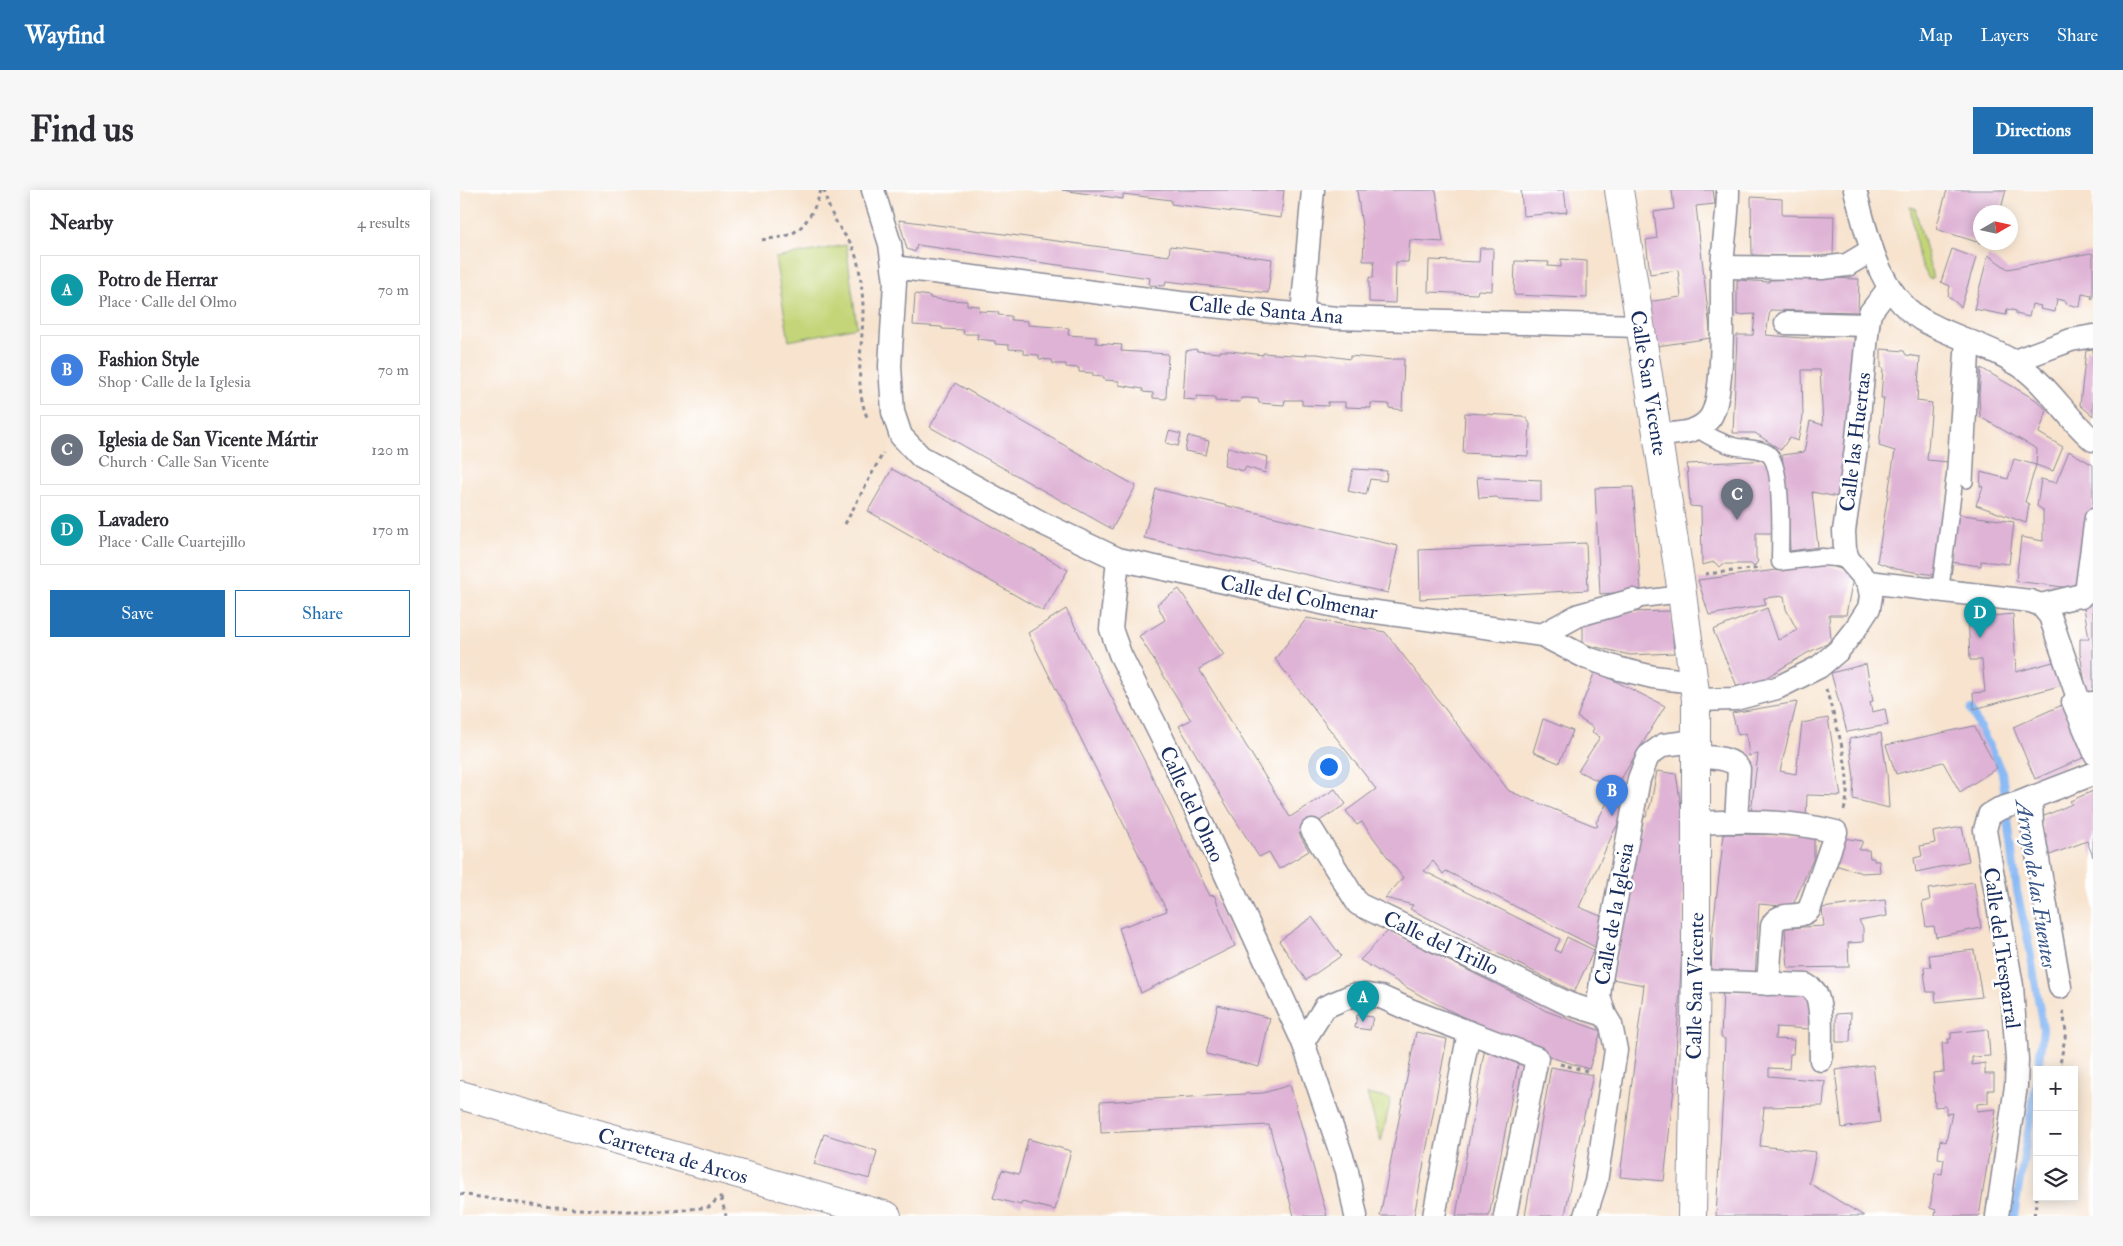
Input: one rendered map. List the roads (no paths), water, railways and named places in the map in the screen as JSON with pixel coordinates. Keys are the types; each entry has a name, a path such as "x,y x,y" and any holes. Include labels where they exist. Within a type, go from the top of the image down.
{"street":[{"path":"873,190 890,244 893,267"},
{"path":"1302,315 1313,190"},
{"name":"Calle San Vicente","path":"1619,190 1681,585 1695,691 1696,823 1692,1216"},
{"path":"1658,435 1698,429 1710,418 1717,403 1721,347 1722,267 1728,190"},
{"path":"1854,190 1872,250 1889,288 1911,313 2027,370 2053,395 2081,430 2093,440"},
{"path":"1722,267 1822,268 1848,265 1872,250"},
{"name":"Calle de Santa Ana","path":"893,267 1182,303 1338,318 1640,326"},
{"name":"Calle del Colmenar","path":"893,267 895,282 890,366 893,412 901,436 921,458 1042,523 1118,560 1340,607 1542,635 1587,658 1695,691"},
{"name":"Calle las Huertas","path":"1848,559 1845,549 1844,532 1856,448 1868,325 1870,313 1889,288"},
{"path":"1786,323 1868,325"},
{"path":"2012,362 2071,340 2093,336"},
{"path":"1940,591 1955,475 1969,340"},
{"name":"Calle San Vicente","path":"1698,429 1733,446 1761,450 1772,457 1777,466 1779,492 1780,562 1822,557 1848,559"},
{"path":"2041,605 2089,594 2093,517"},
{"path":"1695,691 1735,699 1777,688 1819,667 1838,651 1869,608 1871,596 1868,582 1848,559"},
{"name":"Calle del Olmo","path":"1118,560 1111,628 1120,654 1169,752 1303,1042 1347,1171 1356,1216"},
{"path":"1868,582 2030,601 2041,605 2050,616 2086,701 2093,728"},
{"path":"1542,635 1579,614 1681,585"},
{"path":"2086,701 2070,702 2093,756"},
{"name":"Calle de la Iglesia","path":"1585,1216 1596,1182 1616,1050 1615,1037 1611,1025 1604,1015 1599,996 1639,779 1648,756 1663,745 1696,749"},
{"path":"1696,749 1737,765 1739,769 1736,822"},
{"path":"2060,987 2032,825 2016,803 2093,774"},
{"name":"Calle del Tresparral","path":"1997,1216 2016,1086 2017,1060 2012,986 1985,830 1988,815 2016,803"},
{"path":"1696,823 1752,821 1817,827 1836,832 1809,910 1804,915 1779,916 1774,920 1768,984"},
{"name":"Calle del Trillo","path":"1312,830 1358,904 1404,924 1569,1004 1604,1015"},
{"path":"1695,981 1806,985 1813,989 1817,995 1819,1006 1821,1060"},
{"path":"1303,1042 1325,1007 1354,995 1381,997 1410,1010 1537,1058 1505,1216"},
{"path":"1434,1216 1469,1032"},
{"name":"Carretera de Arcos","path":"460,1095 887,1216"},
{"name":"Calle de la Iglesia","path":"1596,1182 1602,1216"}],"lane":[{"path":"1967,482 1969,340"}],"waterway":[{"name":"Arroyo de las Fuentes","path":"1971,710 2002,772 2017,891 2029,945 2043,1029 2038,1066"},
{"name":"Arroyo de las Fuentes","path":"2014,1216 2033,1103"}],"place":[{"name":"Iglesia de San Vicente Mártir","path":"1737,520"},
{"name":"Lavadero","path":"1980,638"},
{"name":"Fashion Style","path":"1612,816"},
{"name":"Potro de Herrar","path":"1363,1022"}]}
